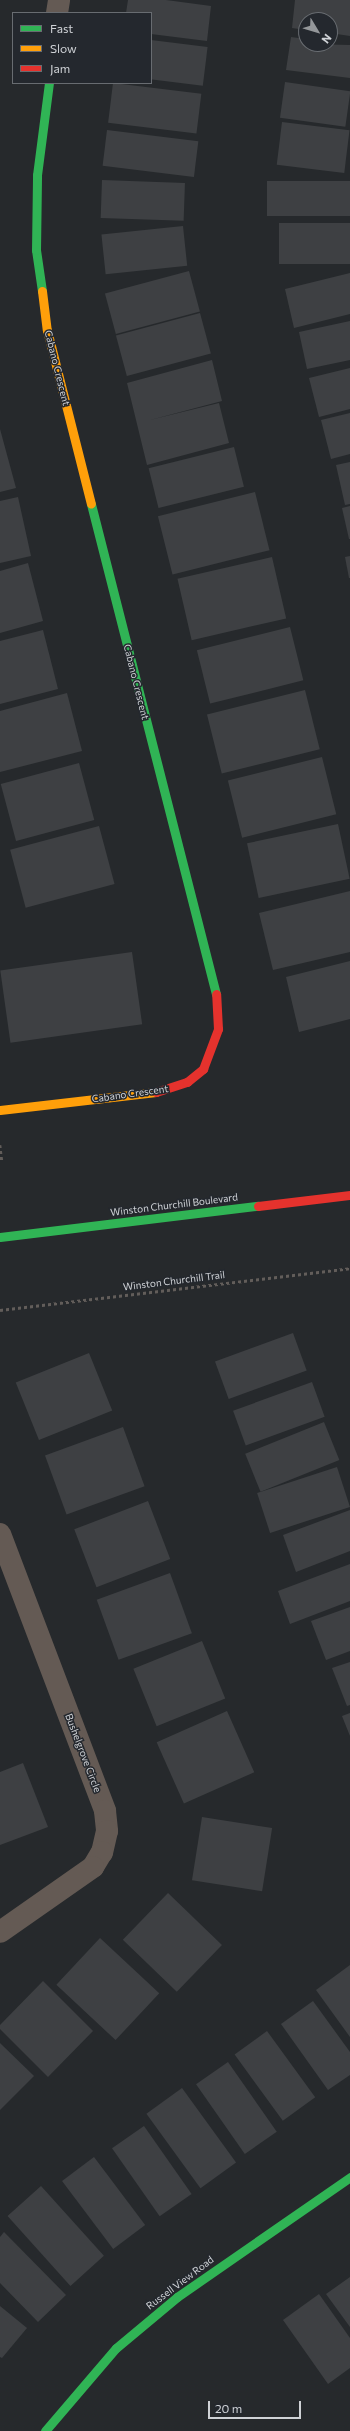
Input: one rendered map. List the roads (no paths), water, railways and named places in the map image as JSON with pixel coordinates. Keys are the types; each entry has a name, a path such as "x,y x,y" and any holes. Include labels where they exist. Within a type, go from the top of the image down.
{"street":[{"path":"57,12 59,0"},
{"name":"Cabano Crescent","path":"0,1110 166,1091 188,1082 203,1069 213,1050 218,1029 218,1001 47,330 36,250 38,175 49,84"},
{"name":"Winston Churchill Boulevard","path":"0,1237 350,1195"},
{"name":"Bushelgrove Circle","path":"0,1534 105,1811 107,1831 102,1852 93,1867 0,1932"},
{"name":"Russell View Road","path":"45,2431 116,2348 177,2298 350,2177"}]}
